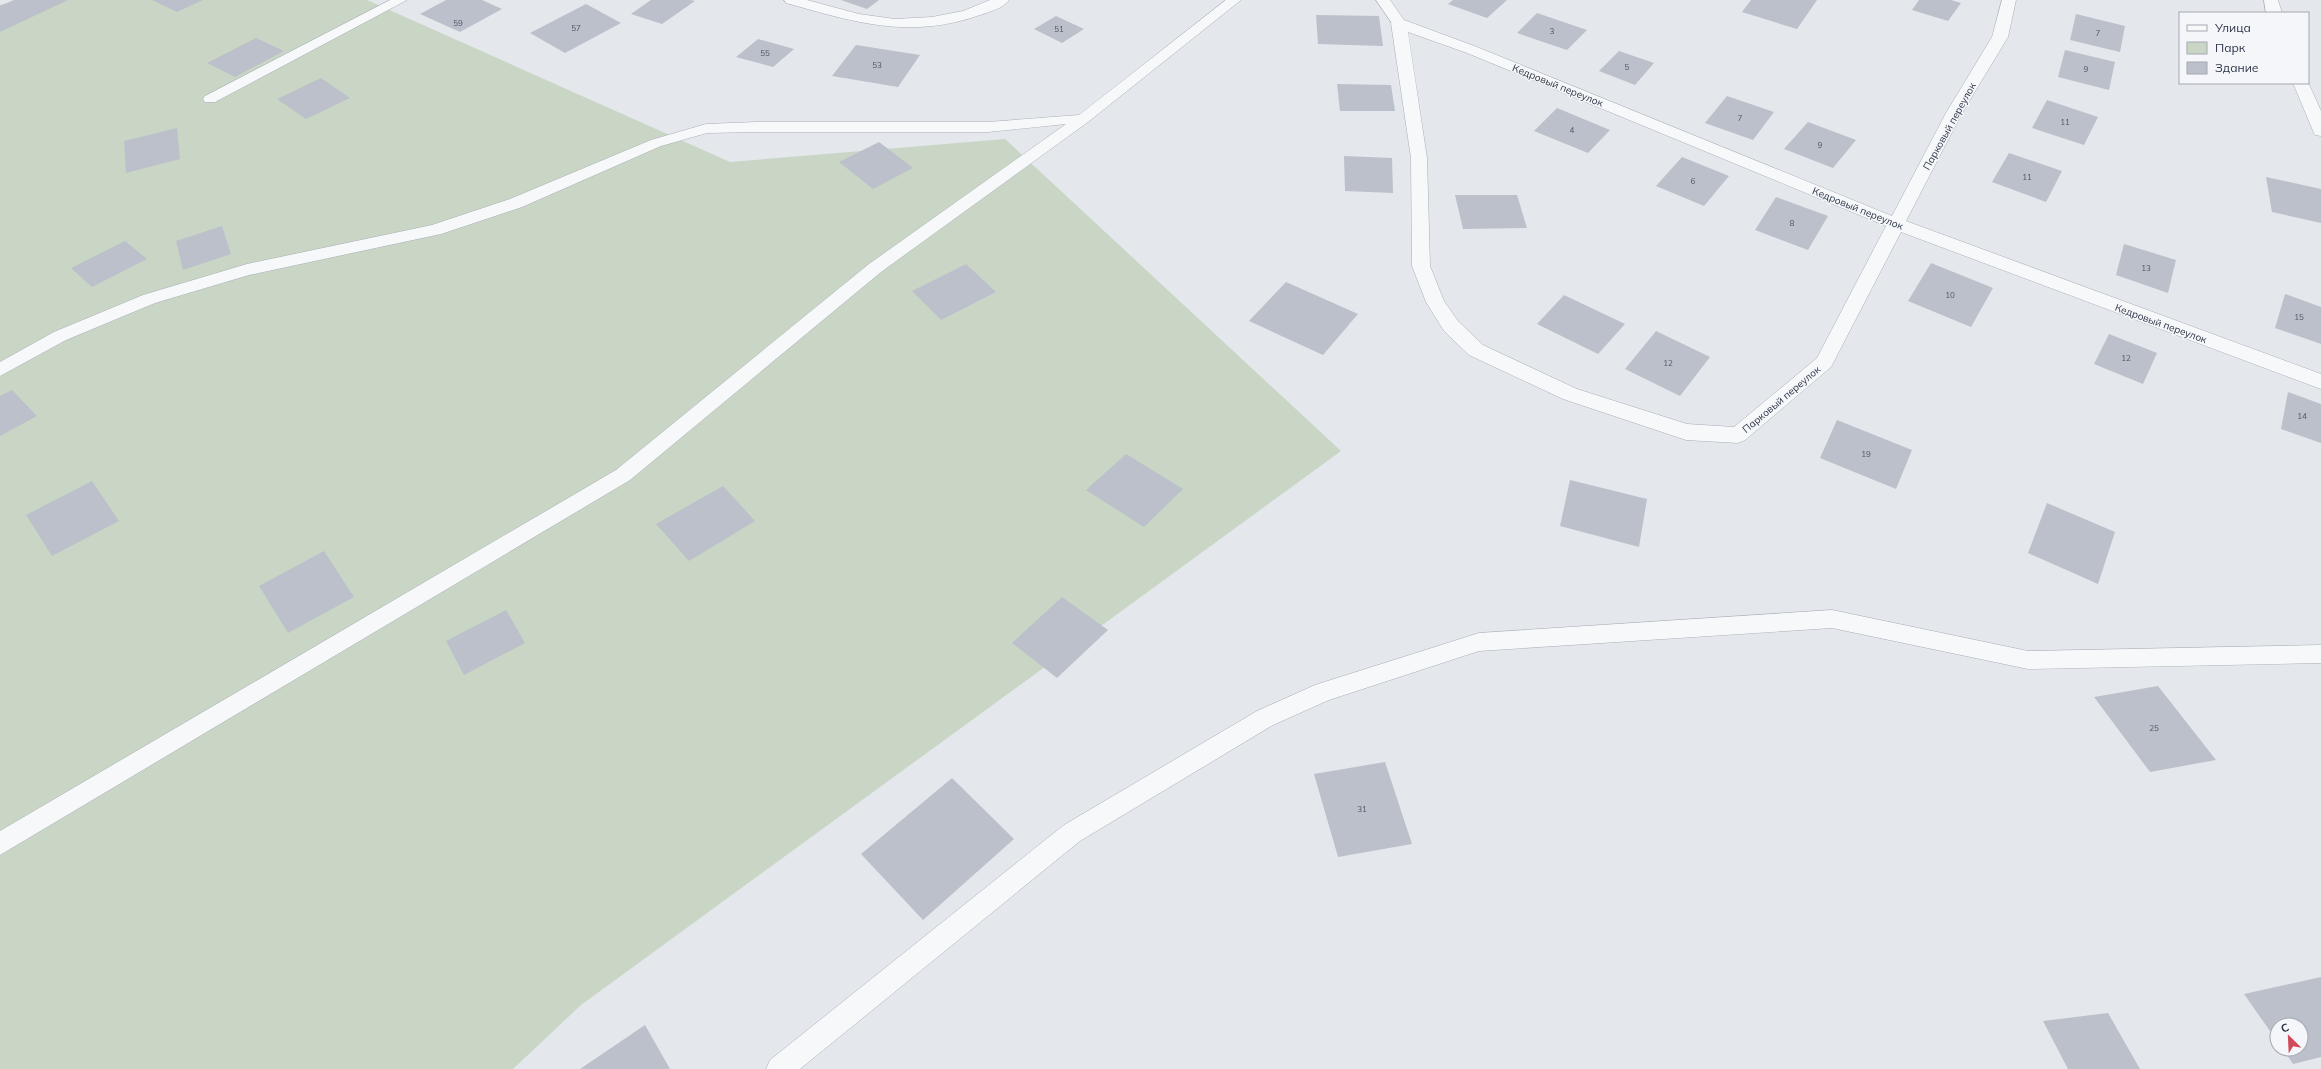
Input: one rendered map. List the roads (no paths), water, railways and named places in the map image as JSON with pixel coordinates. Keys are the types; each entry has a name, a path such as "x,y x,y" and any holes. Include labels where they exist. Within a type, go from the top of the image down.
{"street":[{"path":"791,0 859,18 898,23 939,20 981,12 1002,0"},
{"name":"Парковый переулок","path":"1399,23 1419,158 1421,266 1435,302 1451,326 1476,350 1570,394 1686,432 1738,435 1824,362 1954,113 2000,37 2009,0"},
{"path":"2270,0 2274,12"},
{"name":"Кедровый переулок","path":"1399,23 1472,50 1896,224 2321,382"},
{"path":"2301,84 2321,131"}],"lane":[{"path":"210,99 400,0"},
{"path":"0,844 623,475 875,268 1083,119 1234,0"},
{"path":"1383,0 1399,23"},
{"path":"0,370 60,336 149,299 247,270 435,230 516,203 656,143 706,129 757,126 988,127 1040,121 1083,119"},
{"path":"779,1069 1072,833 1265,718 1323,692 1479,642 1832,619 2028,660 2321,654"}]}
